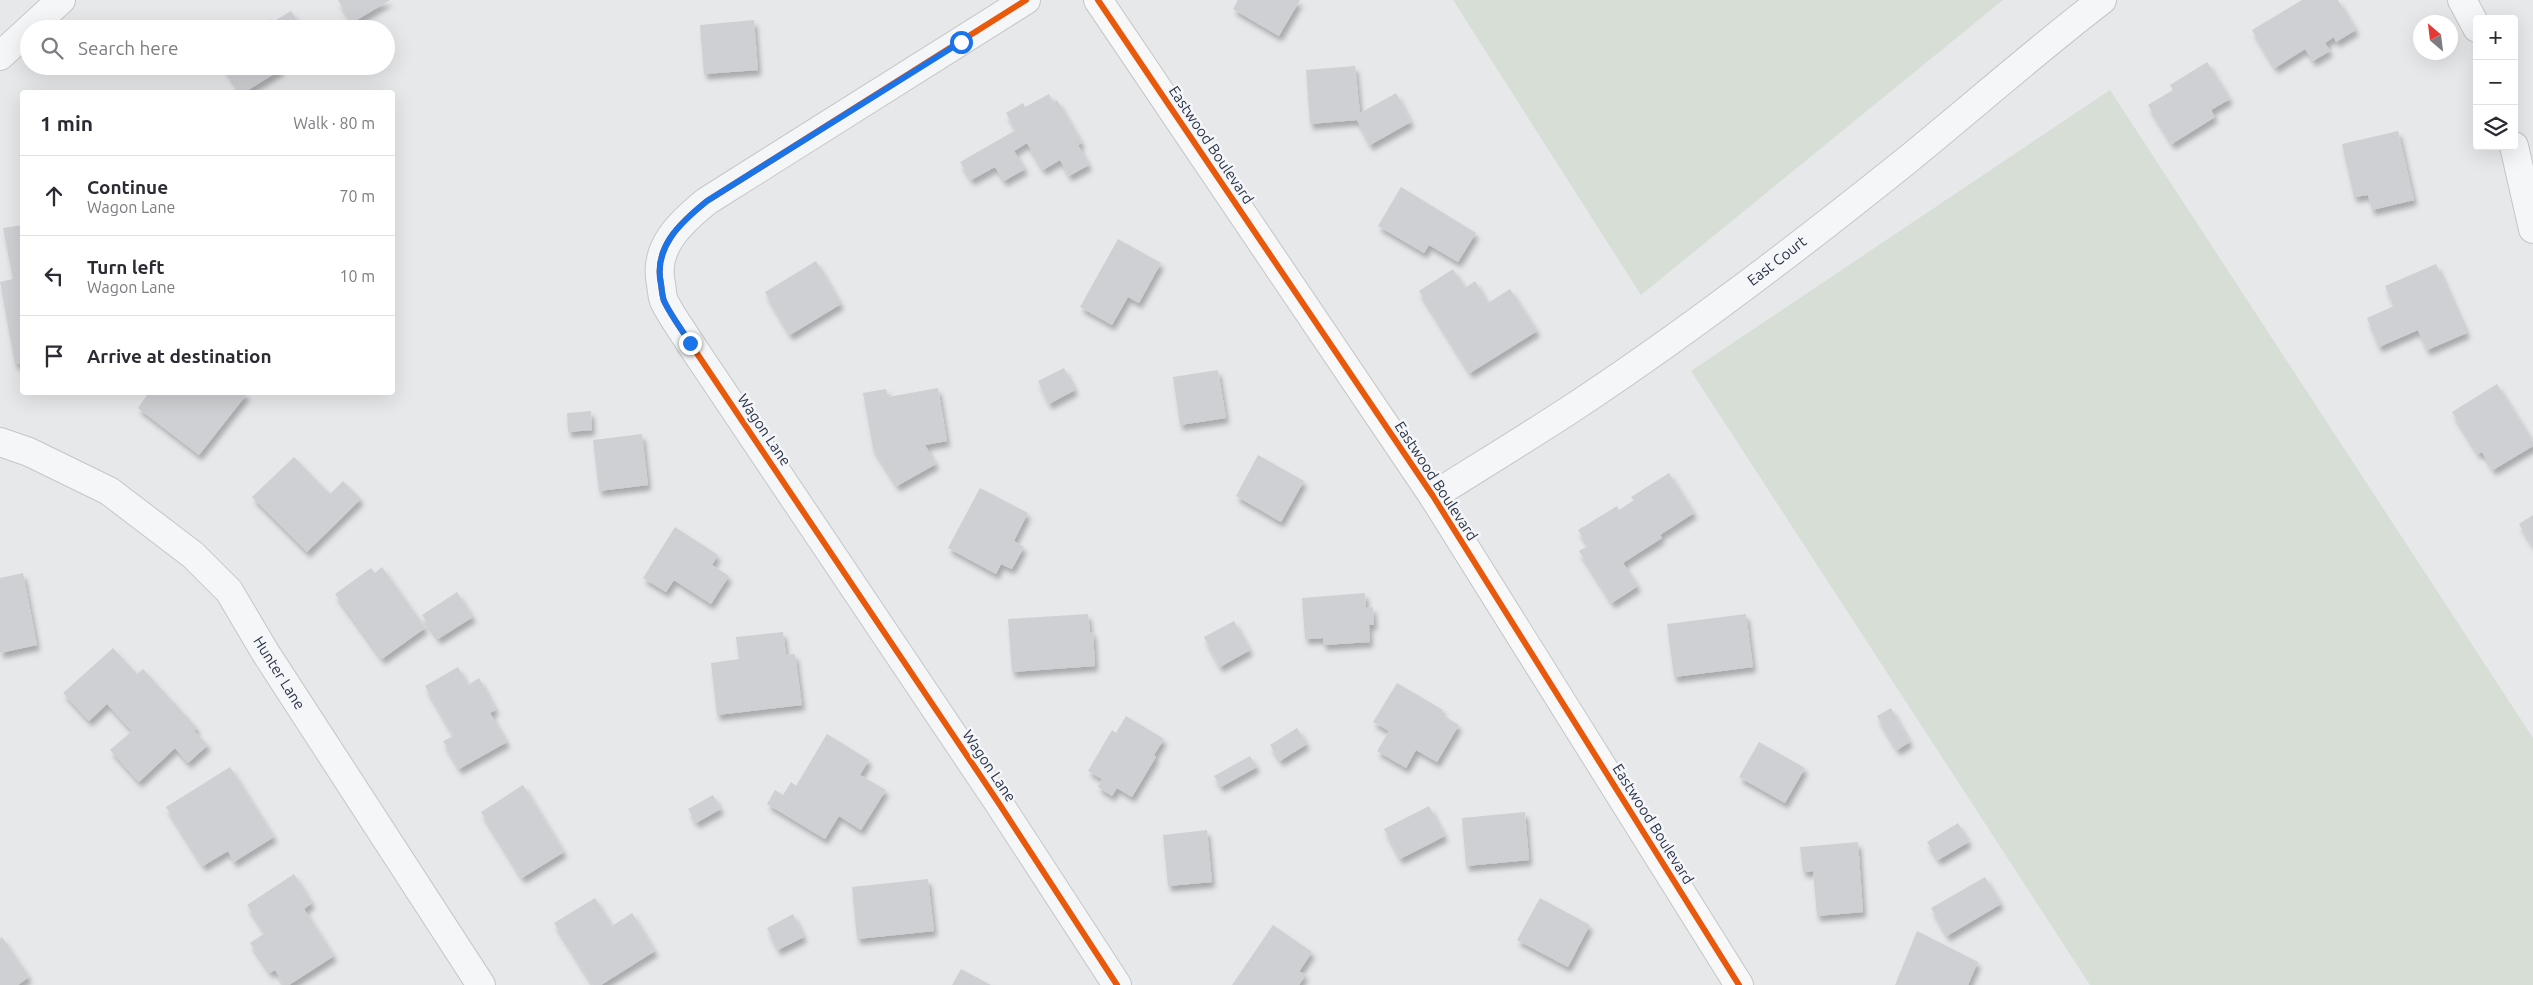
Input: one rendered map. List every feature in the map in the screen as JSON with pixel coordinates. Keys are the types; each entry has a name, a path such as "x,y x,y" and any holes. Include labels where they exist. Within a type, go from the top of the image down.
{"street":[{"path":"39,20 61,0"},
{"name":"Wagon Lane","path":"1026,0 707,201 684,220 668,239 661,256 659,276 664,302 998,802 1117,985"},
{"name":"Eastwood Boulevard","path":"1098,0 1433,496 1739,985"},
{"name":"East Court","path":"1433,496 1571,409 1738,291 1901,165 2043,45 2102,0"},
{"path":"2462,0 2473,21"},
{"path":"0,56 20,38"},
{"path":"2515,150 2533,229"},
{"name":"Hunter Lane","path":"0,442 29,452 109,492 193,555 229,591 265,652 481,985"}],"shaded area":[{"path":"1453,0 2003,0 1641,295"},
{"path":"2110,90 2533,738 2533,985 2090,985 1691,371"}],"building":[{"path":"338,0 390,0 357,20 350,20"},
{"path":"1238,0 1300,0 1279,36 1233,9"},
{"path":"2302,0 2338,0 2356,30 2336,42 2334,37 2325,43 2330,51 2313,61 2305,49 2275,68 2252,30"},
{"path":"291,11 296,20 276,20"},
{"path":"754,20 758,70 704,74 700,25"},
{"path":"2207,62 2230,99 2211,110 2215,117 2172,144 2148,105 2173,90 2170,85"},
{"path":"1355,66 1360,113 1396,93 1411,122 1370,145 1357,120 1310,124 1306,70"},
{"path":"229,75 272,75 248,90 239,90"},
{"path":"1049,94 1053,102 1057,100 1082,143 1078,145 1089,165 1069,176 1060,160 1043,170 1027,143 1014,151 1025,169 1004,181 995,167 971,180 960,162 1016,130 1006,113 1023,103 1025,107"},
{"path":"2398,131 2414,200 2372,210 2368,195 2354,197 2342,144"},
{"path":"1401,187 1476,233 1458,262 1429,245 1424,253 1378,226"},
{"path":"20,225 20,363 15,364 0,282 13,279 3,228"},
{"path":"1118,239 1161,263 1139,303 1128,297 1112,325 1080,307"},
{"path":"816,261 841,304 790,335 765,292"},
{"path":"2436,264 2467,333 2427,350 2418,330 2379,347 2367,318 2394,306 2385,286"},
{"path":"1453,269 1465,288 1475,281 1488,303 1510,289 1537,331 1470,373 1419,291"},
{"path":"1064,368 1075,390 1049,404 1038,381"},
{"path":"1218,370 1226,418 1180,425 1173,377"},
{"path":"2497,384 2533,442 2533,446 2493,470 2482,452 2478,454 2452,412"},
{"path":"938,388 947,441 925,445 936,464 897,486 873,448 863,393 886,389 888,397"},
{"path":"147,395 246,395 199,455 138,408"},
{"path":"591,411 592,430 568,432 567,413"},
{"path":"642,434 648,485 599,491 593,440"},
{"path":"1258,455 1304,481 1281,522 1236,496"},
{"path":"294,457 330,494 343,481 361,499 307,552 252,497"},
{"path":"1669,473 1694,513 1660,535 1662,538 1623,563 1638,586 1612,603 1579,551 1588,546 1578,530 1617,506 1619,510 1634,500 1631,497"},
{"path":"980,488 1028,513 1014,541 1024,547 1012,569 1001,564 996,574 948,548"},
{"path":"2533,515 2533,546 2519,524"},
{"path":"675,527 718,555 712,565 729,576 711,604 674,580 666,592 643,578"},
{"path":"382,567 425,628 382,659 335,594 371,568 375,573"},
{"path":"23,573 37,645 0,653 0,578"},
{"path":"457,592 473,617 438,639 422,615"},
{"path":"1365,593 1366,608 1373,607 1374,625 1369,625 1370,642 1323,645 1323,638 1305,639 1302,598"},
{"path":"1088,614 1090,632 1093,632 1095,666 1012,672 1008,619"},
{"path":"1746,614 1753,667 1674,677 1667,624"},
{"path":"1234,621 1250,650 1220,667 1204,637"},
{"path":"783,632 786,655 795,654 802,705 717,715 711,663 739,659 736,637"},
{"path":"113,648 137,674 143,669 197,728 194,731 208,745 188,763 175,748 139,782 110,750 132,731 107,704 89,721 63,693"},
{"path":"458,667 468,685 479,678 496,710 490,713 507,742 459,769 443,741 454,736 425,686"},
{"path":"1397,683 1443,710 1441,714 1459,725 1437,762 1416,750 1406,768 1377,751 1389,731 1373,722"},
{"path":"1891,708 1910,742 1897,750 1877,716"},
{"path":"1126,716 1164,739 1154,755 1156,757 1132,797 1117,788 1112,796 1098,787 1102,779 1088,771 1112,730 1116,733"},
{"path":"1297,728 1307,744 1280,761 1270,745"},
{"path":"827,734 869,760 860,775 886,790 861,830 839,816 825,839 767,804 775,790 783,795 791,782 796,786"},
{"path":"1759,742 1805,768 1785,803 1739,777"},
{"path":"1250,756 1257,767 1221,787 1214,776"},
{"path":"230,767 274,837 234,862 228,851 203,866 166,807"},
{"path":"523,785 564,852 522,878 481,812"},
{"path":"713,795 721,809 696,823 688,809"},
{"path":"1429,806 1445,836 1400,859 1384,829"},
{"path":"1525,812 1529,860 1466,866 1462,818"},
{"path":"1958,823 1969,842 1938,860 1927,842"},
{"path":"1207,830 1212,882 1168,886 1163,835"},
{"path":"1858,842 1863,912 1817,916 1813,871 1803,872 1800,847"},
{"path":"294,874 312,903 304,909 334,956 289,985 284,985 275,970 270,973 250,943 265,933 247,905"},
{"path":"1985,877 2001,904 1947,936 1931,908"},
{"path":"928,879 934,931 857,939 852,887"},
{"path":"595,898 612,926 632,913 655,951 601,985 593,985 554,923"},
{"path":"1540,898 1590,925 1568,967 1517,940"},
{"path":"793,914 804,937 778,950 767,928"},
{"path":"1273,925 1312,952 1299,972 1306,974 1299,985 1232,985"},
{"path":"1917,931 1978,962 1968,985 1895,985"},
{"path":"2,937 29,977 18,985 0,985 0,939"},
{"path":"961,969 991,985 952,985"}],"cycle path":[{"path":"1026,0 707,201 671,236 661,258 660,271 663,299 674,318 998,802 1117,985"},
{"path":"1098,0 1433,496 1739,985"}],"route":[{"path":"690,343 664,302 659,276 661,256 668,239 684,220 707,201 961,42"}]}
